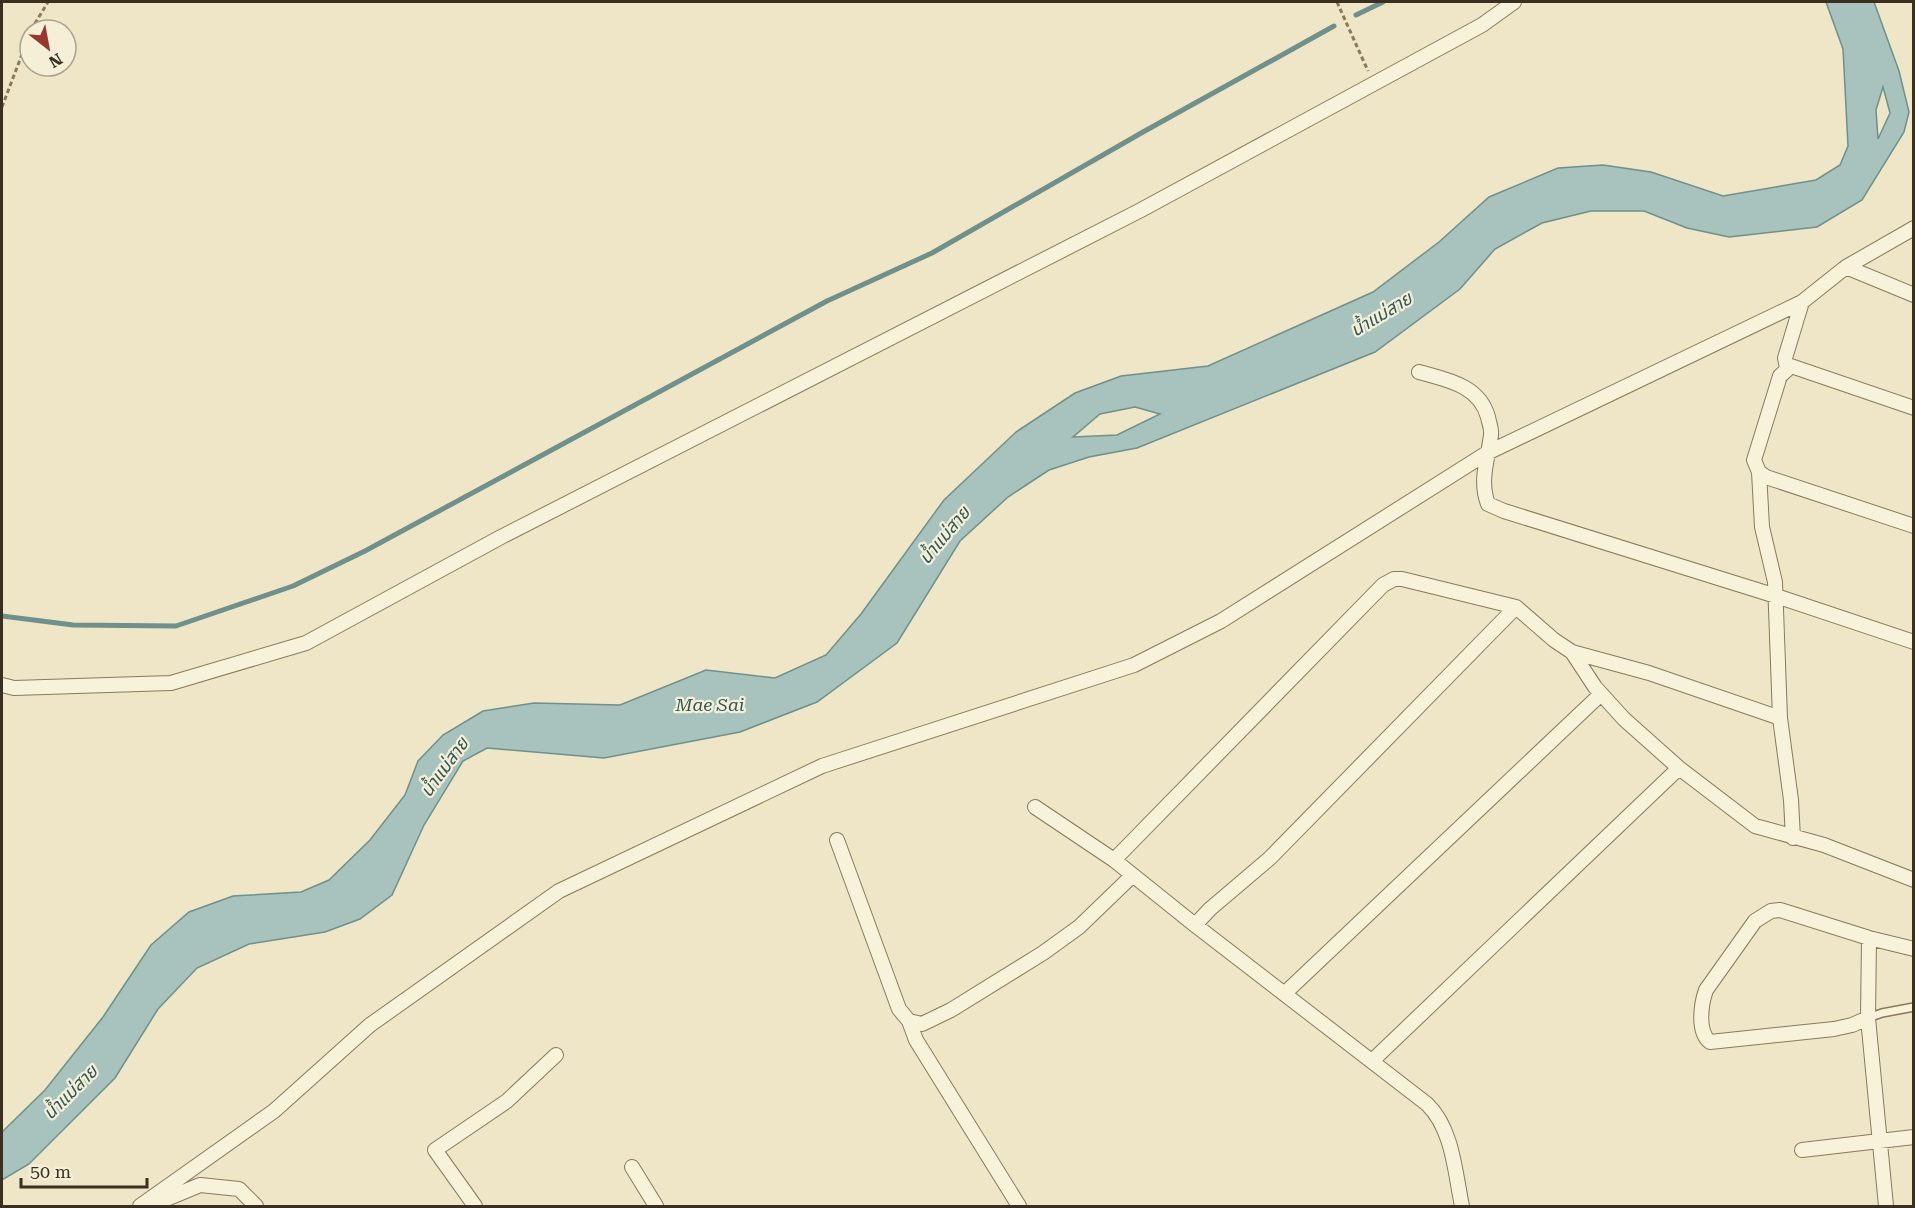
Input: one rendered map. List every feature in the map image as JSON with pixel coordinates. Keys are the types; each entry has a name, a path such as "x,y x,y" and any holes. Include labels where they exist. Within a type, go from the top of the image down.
{"street":[{"path":"2,684 14,688 171,683 306,643 501,537 1141,210 1482,25 1514,2"},
{"path":"140,1206 274,1111 370,1025 559,891 822,766 1134,665 1221,621 1487,453 1802,302 1846,267 1914,228"},
{"path":"1846,267 1914,295"},
{"path":"1787,368 1785,358 1802,302"},
{"path":"1793,838 1791,800 1780,718 1775,582 1761,527 1759,472 1754,460 1780,375 1787,368 1796,367 1914,408"},
{"path":"1419,372 1461,384 1478,397 1486,409 1492,432 1483,477 1488,504 1914,642"},
{"path":"1759,472 1766,477 1914,526"},
{"path":"1114,860 1383,585 1394,579 1516,607 1554,640 1572,652 1649,673 1780,718"},
{"path":"1195,925 1210,909 1270,858 1516,607"},
{"path":"1572,652 1601,694 1624,719 1678,768 1755,826 1824,846 1914,880"},
{"path":"1284,994 1601,694"},
{"path":"1372,1062 1678,768"},
{"path":"1035,807 1114,860 1436,1112 1446,1133 1462,1206"},
{"path":"837,840 899,1009 909,1021 916,1040 1019,1206"},
{"path":"909,1021 922,1024 951,1010 1043,953 1079,927 1133,875"},
{"path":"1868,1018 1834,1029 1710,1042 1704,1034 1702,1001 1706,990 1755,921 1771,911 1780,910 1869,938 1914,949"},
{"path":"1869,938 1868,1018 1886,1206"},
{"path":"476,1206 435,1150 467,1131 507,1101 556,1055"},
{"path":"1802,1150 1878,1139 1914,1137"},
{"path":"632,1167 656,1206"},
{"path":"149,1206 200,1185 239,1189 256,1206"}],"lane":[{"path":"1868,1018 1914,1007"}],"path":[{"path":"39,18 48,2"},
{"path":"1337,2 1373,84"},
{"path":"2,107 18,65"}],"water":[{"name":"Mae Sai","path":"1826,2 1874,2 1899,71 1909,112 1904,132 1862,200 1817,227 1729,237 1687,228 1644,211 1591,211 1542,223 1495,249 1460,289 1375,352 1137,448 1089,457 1049,470 1008,497 960,541 897,643 817,702 740,732 604,758 487,748 463,761 424,825 392,895 360,919 325,932 249,944 197,968 158,1009 115,1078 29,1164 2,1180 2,1132 45,1090 103,1017 151,945 189,912 233,896 301,892 329,880 370,840 405,795 418,761 443,735 483,711 534,703 620,705 706,670 775,678 826,655 861,614 944,500 1016,432 1075,393 1121,376 1208,366 1373,292 1439,242 1489,197 1558,168 1603,165 1651,172 1723,196 1816,180 1840,165 1848,146 1843,49","holes":["1883,87 1890,113 1878,139 1876,110","1135,407 1160,414 1117,435 1073,437 1100,414"]}],"waterway":[{"path":"1356,15 1383,2"},
{"path":"2,616 73,625 176,626 293,586 365,551 827,301 932,253 1334,26"}],"water label":[{"name":"น้ำแม่สาย","path":"1381,314"},
{"name":"น้ำแม่สาย","path":"944,535"},
{"name":"น้ำแม่สาย","path":"444,767"},
{"name":"น้ำแม่สาย","path":"70,1092"}]}
